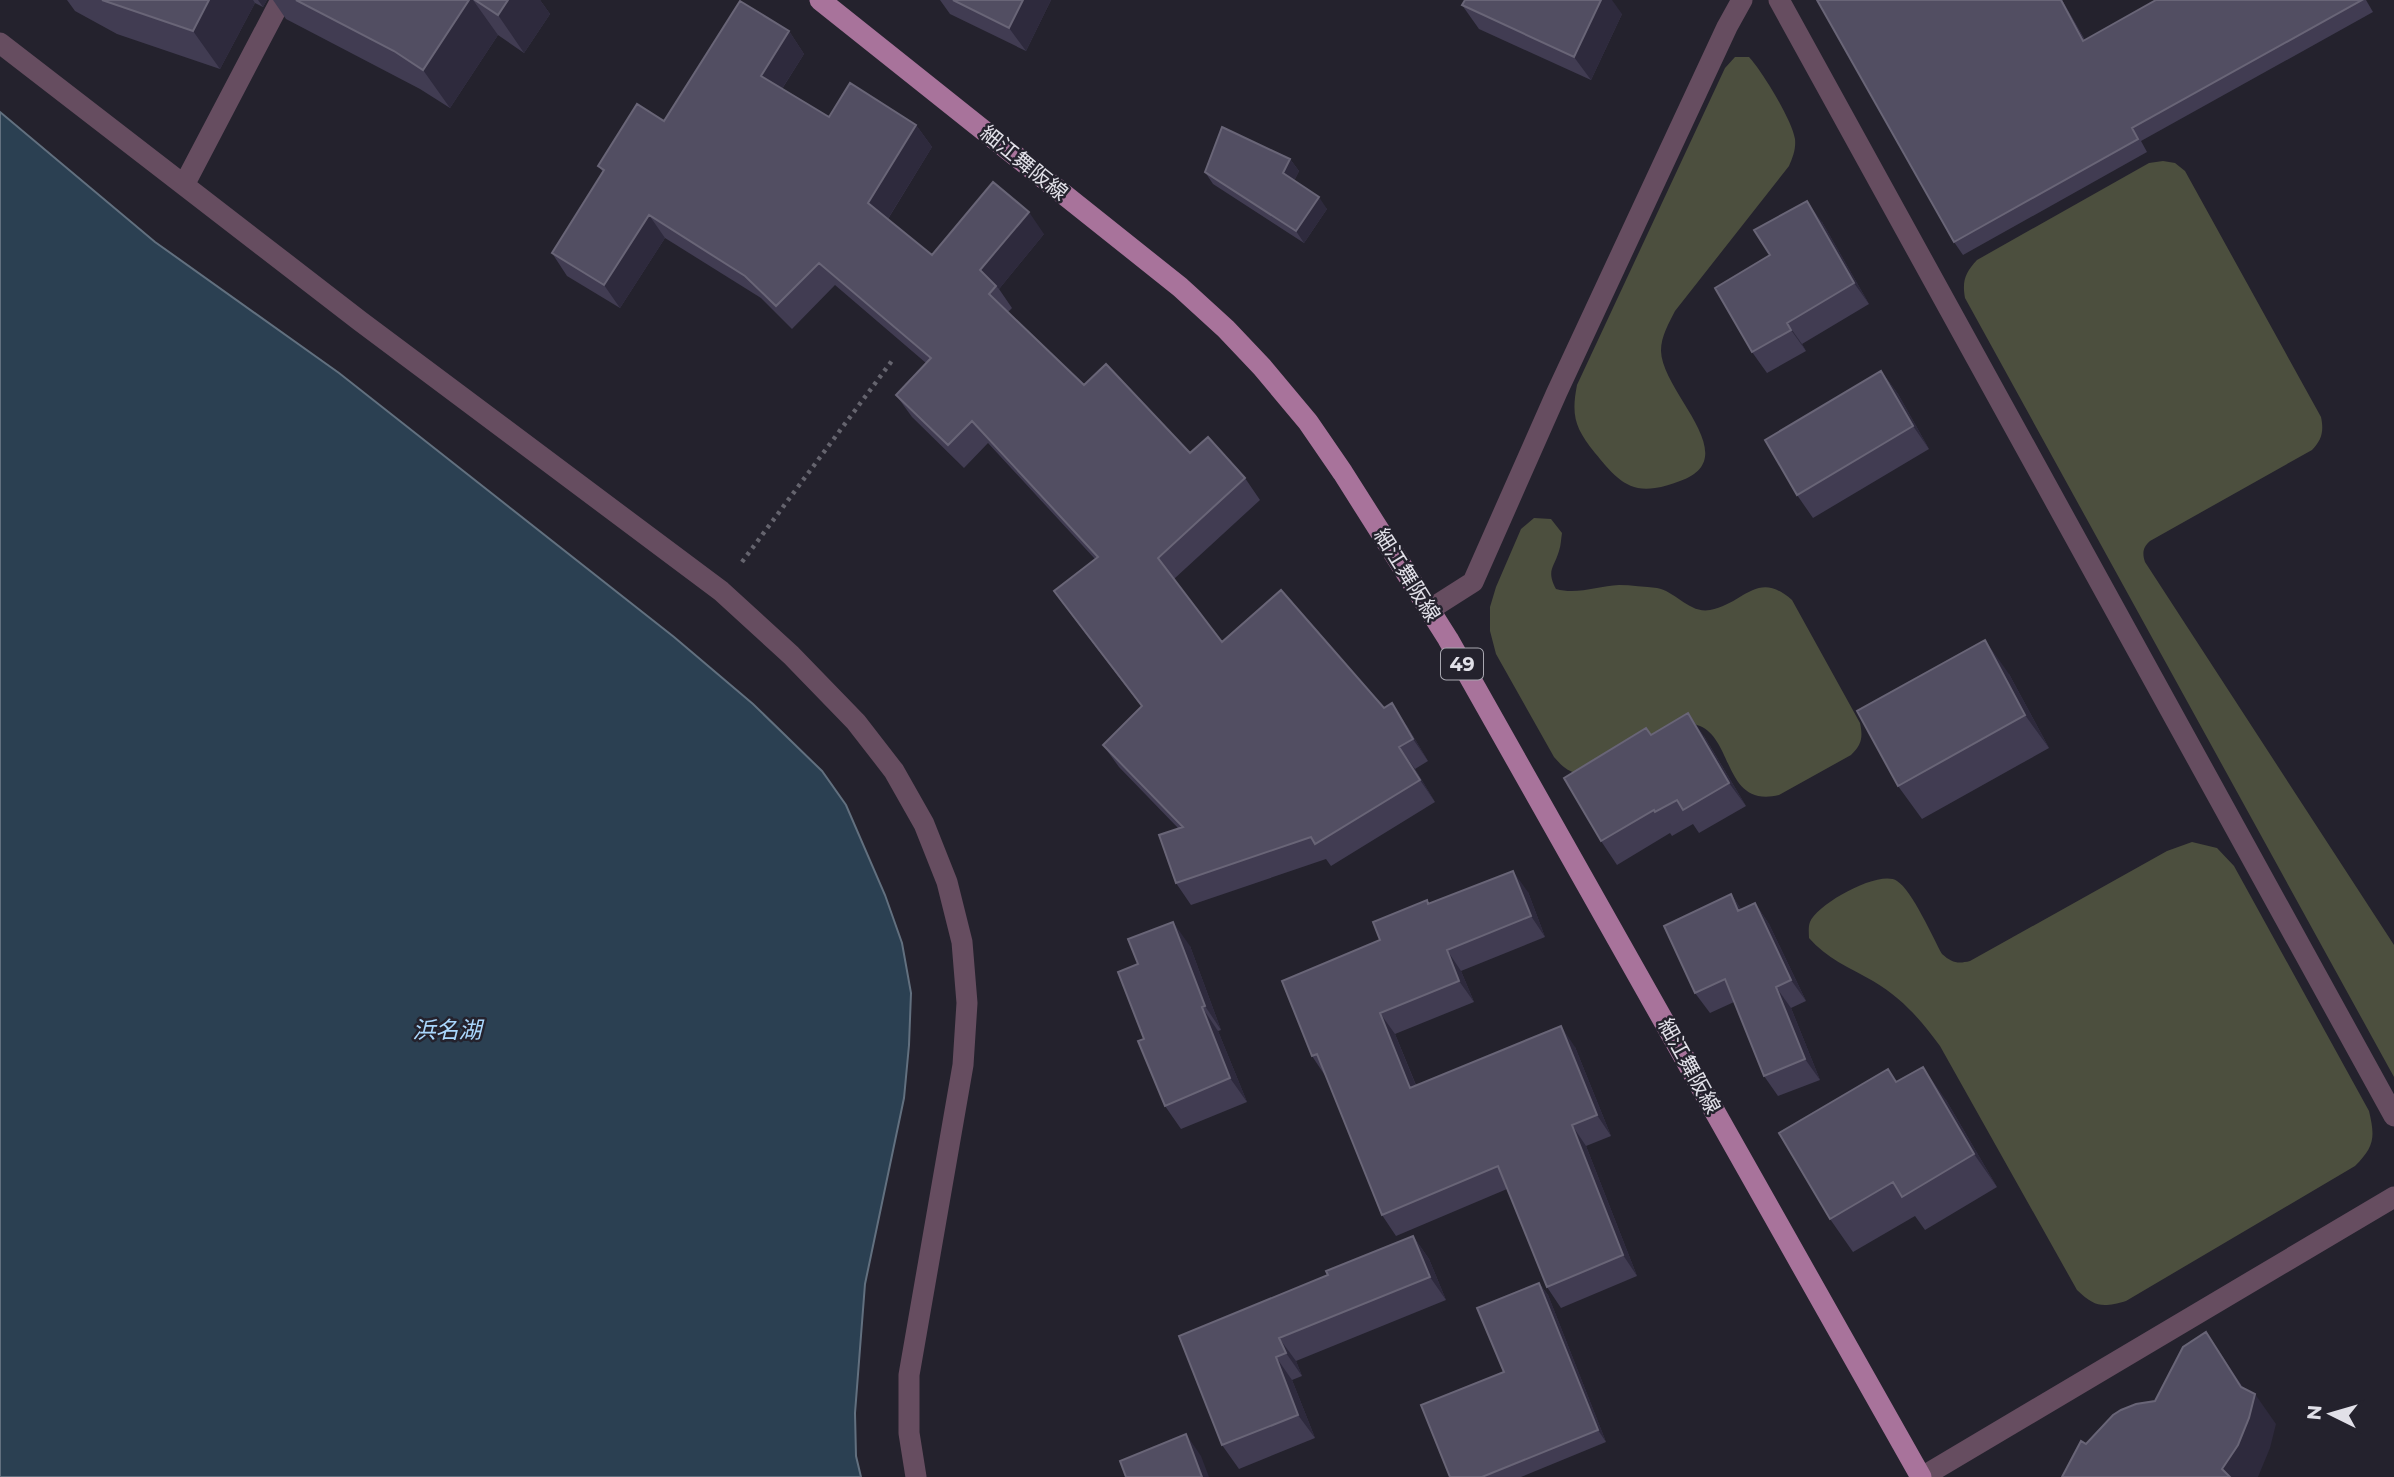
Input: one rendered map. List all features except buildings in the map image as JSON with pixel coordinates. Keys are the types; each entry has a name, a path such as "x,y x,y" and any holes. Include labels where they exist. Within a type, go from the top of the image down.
{"main road":[{"name":"細江舞阪線","path":"820,0 1180,287 1226,329 1269,374 1308,422 1448,639 1922,1477"}],"street":[{"path":"184,185 281,0"},
{"path":"1429,610 1473,582 1569,367 1742,0"},
{"path":"1779,0 2394,1116"},
{"path":"0,43 360,321 721,592 791,655 856,722 894,771 924,824 947,882 962,942 967,1003 963,1065 909,1375 909,1433 916,1477"},
{"path":"1922,1477 2394,1197"}],"path":[{"path":"721,592 894,358"}],"green space":[{"path":"1735,57 1749,57 1783,108 1795,139 1794,153 1789,166 1675,311 1664,335 1661,351 1665,368 1696,423 1703,441 1705,457 1698,471 1680,481 1645,489 1621,480 1583,436 1575,414 1577,385 1725,68"},
{"path":"2149,163 2175,163 2185,171 2321,417 2322,431 2312,450 2150,541 2143,553 2144,559 2394,945 2394,1077 1965,298 1965,278 1977,260"},
{"path":"1534,518 1551,519 1562,533 1560,549 1551,573 1556,589 1580,591 1619,585 1657,588 1689,606 1703,610 1722,607 1760,588 1780,591 1792,600 1860,723 1861,737 1857,748 1851,755 1779,795 1761,796 1748,792 1739,783 1711,734 1700,726 1684,722 1589,771 1577,773 1566,768 1554,757 1496,654 1490,631 1490,607 1496,587 1521,529"},
{"path":"2192,842 2217,848 2234,866 2369,1111 2372,1141 2355,1166 2126,1301 2111,1305 2094,1303 2077,1290 1940,1046 1910,1010 1893,995 1816,945 1809,938 1809,924 1824,906 1850,890 1877,880 1889,879 1897,881 1909,894 1942,954 1952,961 1966,962 2167,851"}],"water":[{"name":"浜名湖","path":"0,112 155,242 339,373 674,637 753,704 822,771 846,805 885,895 902,943 911,993 904,1098 865,1284 855,1413 856,1456 861,1477 0,1477"}]}
